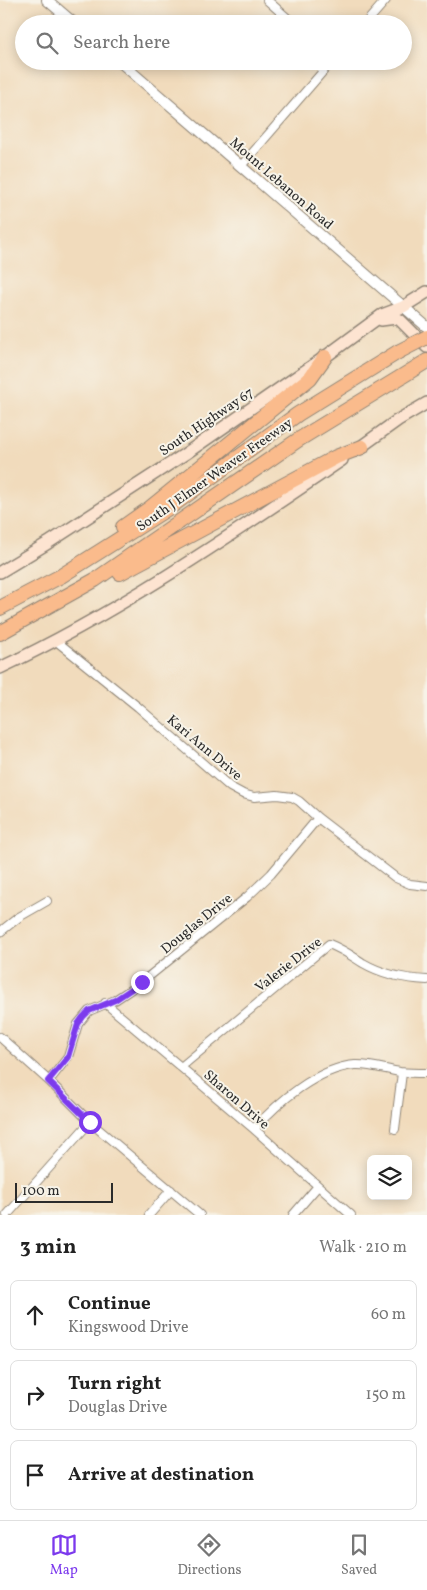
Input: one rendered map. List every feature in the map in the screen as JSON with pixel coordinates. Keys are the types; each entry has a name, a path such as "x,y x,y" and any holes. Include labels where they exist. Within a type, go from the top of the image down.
{"highway":[{"name":"South J Elmer Weaver Freeway","path":"0,608 61,576 174,505 298,414 427,336"},
{"path":"61,576 92,550 150,508 310,378 325,357"},
{"name":"South J Elmer Weaver Freeway","path":"0,633 95,580 298,440 421,364"},
{"path":"95,580 120,573 336,457 362,447"}],"main road":[{"name":"South Highway 67","path":"0,572 185,454 382,315 403,307 427,292"},
{"path":"377,320 396,318 400,320 427,347"},
{"path":"0,668 56,640 168,577 427,402"}],"street":[{"path":"47,0 64,15"},
{"path":"267,0 284,15"},
{"path":"373,15 386,0"},
{"name":"Mount Lebanon Road","path":"129,70 427,327"},
{"path":"241,166 324,70"},
{"name":"Kari Ann Drive","path":"56,640 230,786 243,794 254,797 277,795 292,797 396,878 410,884 427,886"},
{"name":"Douglas Drive","path":"48,1081 68,1057 78,1024 89,1011 124,995 247,897 271,874 318,818"},
{"path":"0,932 19,917 47,901"},
{"name":"Valerie Drive","path":"181,1067 329,944 346,951 364,963 386,972 427,980"},
{"name":"Sharon Drive","path":"106,1003 254,1129 351,1215"},
{"path":"0,1037 90,1122 200,1215"},
{"path":"254,1129 289,1097 318,1076 354,1065 402,1072 427,1073"},
{"path":"395,1129 402,1072"},
{"path":"0,1208 7,1215 90,1122"},
{"path":"293,1215 318,1186"},
{"path":"149,1215 171,1190"}],"route":[{"path":"90,1122 48,1081 68,1057 78,1024 83,1017 95,1007 115,1000 142,982"}]}
